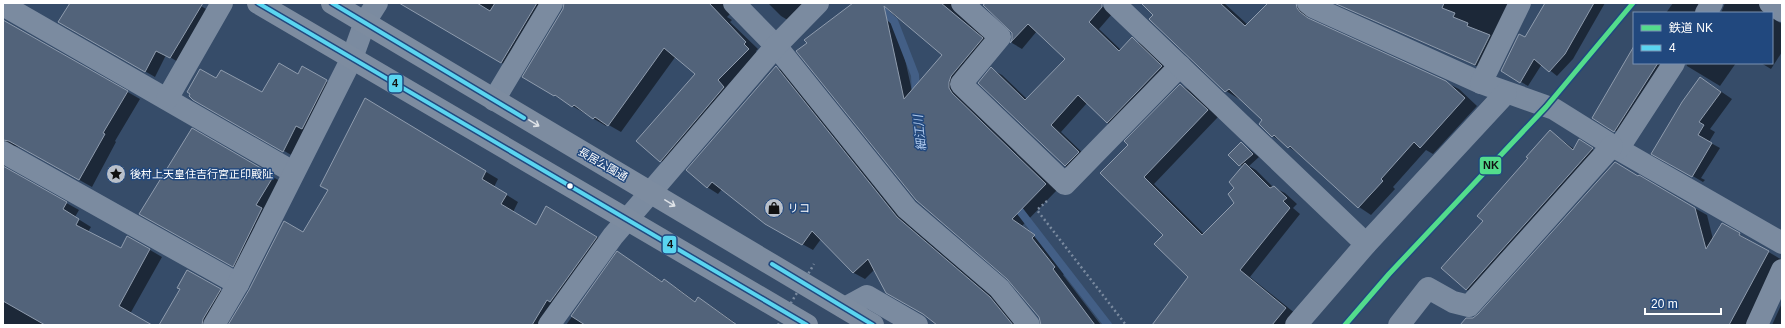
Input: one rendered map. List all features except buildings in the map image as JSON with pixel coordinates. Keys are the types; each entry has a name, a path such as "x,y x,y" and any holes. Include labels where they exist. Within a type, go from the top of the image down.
{"highway":[{"path":"258,3 807,325"},
{"name":"長居公園通","path":"332,3 873,325"}],"street":[{"path":"167,100 222,3"},
{"path":"214,325 238,284 293,172 352,58 365,22 377,3"},
{"path":"494,100 552,3"},
{"path":"734,3 776,46 907,209 999,288 1029,325"},
{"path":"549,325 612,236 776,46 818,3"},
{"path":"962,3 1000,37 961,84 1065,184 1180,66"},
{"path":"1114,3 1366,244"},
{"path":"1308,3 1313,7 1481,83 1554,109 1615,147 1782,243"},
{"path":"1481,83 1520,3"},
{"path":"1707,12 1712,3"},
{"path":"1770,3 1782,11"},
{"path":"3,5 293,172"},
{"path":"1399,325 1428,288 1453,302 1469,306 1615,147 1673,64"},
{"path":"1296,325 1366,244 1506,93"},
{"path":"3,152 238,284"},
{"path":"1757,325 1782,270"},
{"path":"845,308 867,296 917,325"}],"path":[{"path":"1065,184 1037,210 1126,325"},
{"path":"778,325 814,264"}],"waterway":[{"name":"細江川","path":"875,3 894,21 915,75 916,96"},
{"name":"細江川","path":"1012,203 1016,206 1108,325"}],"rail line":[{"name":"NK","path":"1345,325 1389,274 1546,107 1633,3"}],"transit line":[{"name":"4","path":"258,3 807,325"},
{"name":"4","path":"332,3 524,118"},
{"name":"4","path":"772,264 873,325"}],"place":[{"name":"後村上天皇住吉行宮正印殿阯","path":"116,174"},
{"name":"リコ","path":"774,208"}]}
